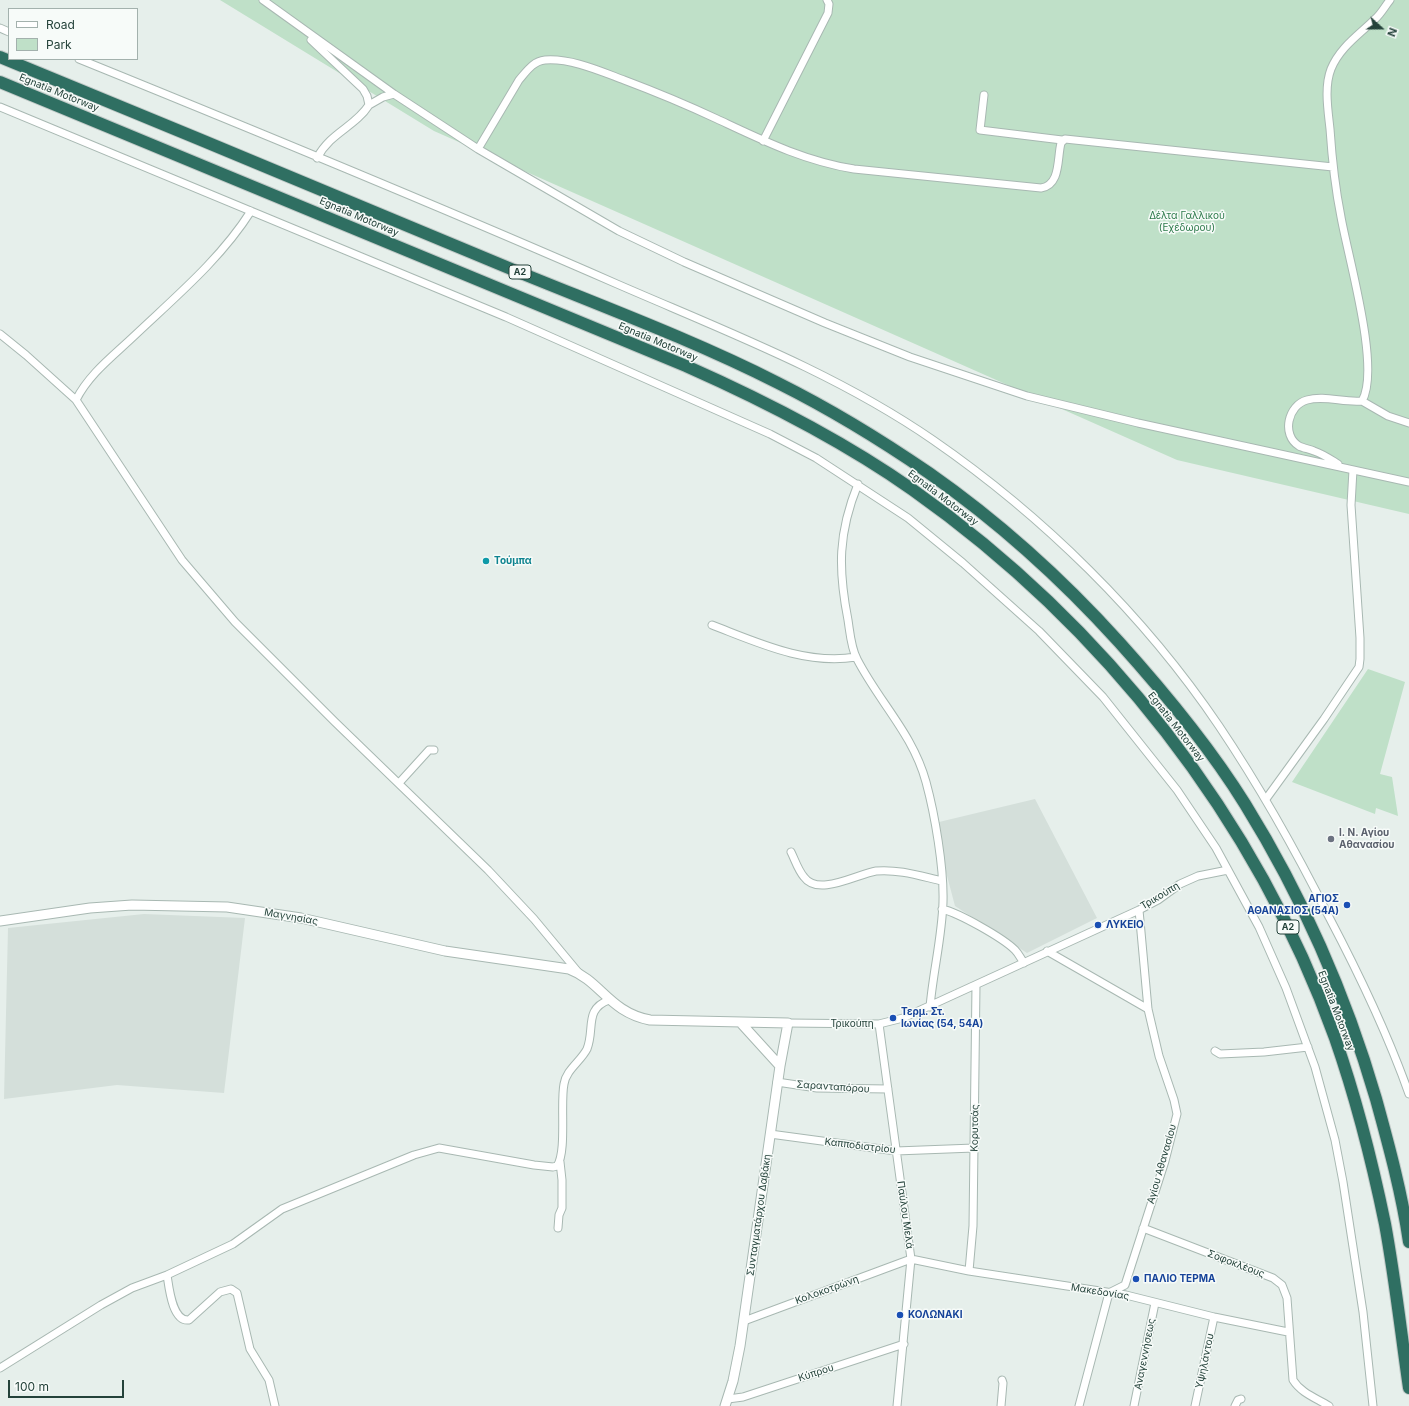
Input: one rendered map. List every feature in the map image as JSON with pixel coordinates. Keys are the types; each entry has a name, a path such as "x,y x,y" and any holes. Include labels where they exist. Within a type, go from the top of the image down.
{"highway":[{"name":"Egnatia Motorway","path":"0,58 309,184 689,343 771,380 847,421 891,448 965,499 1013,538 1086,606 1150,677 1202,743 1244,802 1283,870 1312,928 1335,983 1366,1067 1390,1150 1409,1242"},
{"name":"Egnatia Motorway","path":"0,82 686,366 766,403 839,442 911,488 995,553 1036,590 1133,691 1180,751 1224,812 1263,877 1294,940 1335,1038 1370,1156 1385,1227 1409,1388"}],"street":[{"path":"263,0 394,94 478,149 620,231 748,290 910,357 1027,396 1088,412 1409,482"},
{"path":"763,141 828,13 829,4 827,0"},
{"path":"1362,401 1366,395 1369,382 1368,358 1362,319 1341,218 1333,167 1328,99 1331,69 1347,45 1376,19 1390,0"},
{"path":"290,20 363,89 367,96 369,105"},
{"path":"81,60 570,263 790,359 854,392 930,438 1030,514 1088,568 1169,658 1218,723 1266,799 1302,862 1353,962 1394,1050 1409,1094"},
{"path":"478,149 519,80 535,63 543,60 554,60 590,67 674,100 763,141 827,165 854,170 1041,188 1048,187 1053,182 1062,140"},
{"path":"317,158 329,140 357,119 369,105 383,97 394,94"},
{"path":"984,95 980,130 1062,140 1071,139 1333,167"},
{"path":"0,107 506,317 770,434 816,458 908,518 985,582 1039,631 1103,697 1177,790 1216,848 1262,934 1286,988 1308,1047 1335,1140 1363,1312 1373,1406"},
{"path":"76,400 90,378 210,264 241,227 251,211"},
{"path":"0,334 26,354 76,400 169,542 199,582 235,622 488,870 534,919 578,972"},
{"path":"1342,467 1326,456 1299,446 1293,440 1289,430 1289,420 1292,410 1305,400 1315,398 1345,402 1362,401 1388,416 1409,422"},
{"path":"1266,799 1324,719 1358,667 1360,659 1360,638 1351,505 1353,470"},
{"path":"858,484 844,525 841,547 842,589 856,657 905,733 919,761 931,802 942,882 942,909 930,1007"},
{"path":"712,625 764,645 814,659 840,660 856,657"},
{"path":"399,783 429,750 434,750"},
{"path":"791,852 804,878 810,882 818,884 834,884 865,873 890,871 904,872 942,882"},
{"name":"Τρικούπη","path":"578,972 609,1000 627,1013 650,1020 879,1024 903,1018 930,1007 1024,963 1046,951 1139,910 1158,900 1180,884 1198,876 1228,870"},
{"name":"Μαγνησίας","path":"0,921 90,908 132,905 227,907 301,918 446,951 557,967 578,972"},
{"path":"942,909 967,920 1008,945 1015,950 1024,963"},
{"name":"Αγίου Αθανασίου","path":"1125,1285 1164,1161 1176,1114 1174,1100 1160,1056 1148,1009 1139,910"},
{"path":"1046,951 1148,1009"},
{"name":"Κορυτσάς","path":"969,1271 973,1226 976,985"},
{"path":"558,1228 559,1215 562,1208 562,1180 560,1162 566,1078 582,1058 588,1047 592,1020 596,1007 609,1000"},
{"path":"740,1022 780,1066"},
{"name":"Συνταγματάρχου Δαβάκη","path":"727,1402 740,1346 777,1082 788,1023"},
{"name":"Παύλου Μελά","path":"879,1024 911,1259 897,1406"},
{"path":"1215,1051 1220,1054 1308,1047"},
{"name":"Σαρανταπόρου","path":"777,1082 817,1088 888,1089"},
{"name":"Καπποδιστρίου","path":"770,1134 896,1151 974,1148"},
{"path":"0,1368 101,1305 132,1288 167,1275 233,1244 282,1209 432,1149 439,1148 534,1166 554,1167 560,1162"},
{"name":"Σοφοκλέους","path":"1143,1228 1273,1278 1282,1285 1284,1290 1293,1380 1304,1392 1329,1406"},
{"name":"Κολοκοτρώνη","path":"744,1321 911,1259"},
{"name":"Μακεδονίας","path":"911,1259 969,1271 1126,1295 1155,1303 1288,1332"},
{"path":"167,1275 172,1304 182,1319 189,1320 220,1292 231,1289 237,1293 242,1306 250,1349 269,1380 275,1406"},
{"path":"1079,1406 1109,1293 1125,1285 1126,1295"},
{"name":"Αναγεννήσεως","path":"1134,1406 1155,1303"},
{"name":"Υψηλάντου","path":"1195,1406 1214,1316"},
{"name":"Κύπρου","path":"727,1402 904,1344"},
{"path":"1001,1406 1002,1380"},
{"path":"1235,1406 1238,1400 1241,1399"}],"shaded area":[{"path":"1035,799 1097,918 1027,953 955,906 946,872 939,822"},
{"path":"144,914 245,918 224,1093 117,1085 4,1099 8,928"}],"green space":[{"name":"Δέλτα Γαλλικού (Εχέδωρου)","path":"220,0 1409,0 1409,514 1177,460 434,131"},
{"path":"1368,669 1405,682 1380,774 1392,777 1398,816 1376,808 1375,814 1292,782"}],"place":[{"name":"Τούμπα","path":"486,561"},
{"name":"Ι. Ν. Αγίου Αθανασίου","path":"1331,839"},
{"name":"ΑΓΙΟΣ ΑΘΑΝΑΣΙΟΣ (54Α)","path":"1347,905"},
{"name":"ΛΥΚΕΙΟ","path":"1098,925"},
{"name":"Τερμ. Στ. Ιωνίας (54, 54Α)","path":"893,1018"},
{"name":"ΠΑΛΙΟ ΤΕΡΜΑ","path":"1136,1279"},
{"name":"ΚΟΛΩΝΑΚΙ","path":"900,1315"}]}
